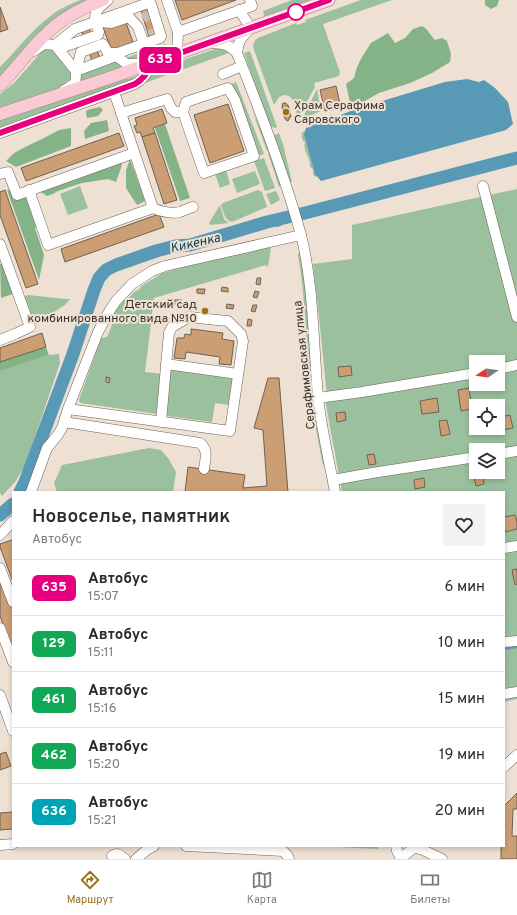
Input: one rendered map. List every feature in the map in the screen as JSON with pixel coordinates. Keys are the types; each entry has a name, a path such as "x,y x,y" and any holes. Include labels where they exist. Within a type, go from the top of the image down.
{"main road":[{"path":"0,85 43,36 57,24 75,12 103,0"},
{"path":"0,114 177,55 329,0"}],"street":[{"path":"97,26 94,16 97,10 108,0"},
{"path":"167,0 178,32 177,55"},
{"path":"178,32 252,6 250,0"},
{"path":"237,53 241,37 251,28 239,10"},
{"path":"55,45 75,29 112,23 143,12"},
{"path":"97,26 143,12"},
{"path":"143,12 138,27 149,34"},
{"path":"143,12 149,34"},
{"path":"78,64 110,52 118,53 149,34"},
{"path":"209,43 230,46 237,53"},
{"path":"25,57 44,44 55,45 78,64"},
{"path":"110,52 127,64 152,63"},
{"path":"78,64 110,52"},
{"name":"Серафимовская улица","path":"237,53 269,133 293,206 305,252 309,280 318,398 335,491"},
{"path":"0,133 135,84 145,76 152,63"},
{"path":"48,98 74,84 76,81 78,64"},
{"path":"223,74 242,66"},
{"path":"228,88 235,100 254,156 204,173 183,112 186,102 228,88"},
{"path":"114,92 153,208"},
{"path":"121,113 167,98 171,108 175,112 183,112"},
{"path":"0,174 8,172 17,195 134,153"},
{"path":"483,186 517,317"},
{"path":"29,190 48,245 153,208 160,211 179,212 193,207"},
{"path":"34,490 47,448 62,428 98,332 110,310 127,289 136,281 152,271 165,266 300,230"},
{"path":"0,244 30,327 0,340"},
{"path":"68,409 161,422 230,431 244,341 241,334 228,321 189,317 172,328 169,333 161,422"},
{"path":"166,364 238,374"},
{"path":"505,368 517,366"},
{"path":"318,398 469,374"},
{"path":"64,422 200,443 205,446 206,452 204,469"},
{"path":"505,453 517,451"},
{"path":"333,480 372,472 469,458"},
{"path":"0,534 12,523"},
{"path":"505,548 517,546"},
{"path":"0,568 12,599"},
{"path":"0,628 12,659"},
{"path":"505,642 517,641"},
{"path":"505,694 517,692"},
{"path":"0,695 12,728"},
{"path":"505,766 517,755"},
{"path":"0,845 12,844"},
{"path":"136,859 152,847"},
{"path":"205,847 283,851 286,853"},
{"path":"396,847 400,859 415,847 442,859"},
{"path":"112,856 118,854 125,859"}],"green space":[{"path":"80,0 91,0 0,78 0,67 38,26 56,12"},
{"path":"292,0 311,0 265,18 263,11"},
{"path":"361,0 392,0 323,24 340,72 339,76 314,83 315,87 298,118 293,100 289,96 284,95 279,97 274,105 254,50 254,42 258,38 296,23 297,25 306,22 305,20"},
{"path":"485,0 499,0 497,6 491,9 485,5"},
{"path":"422,26 435,40 442,38 447,41 451,54 450,62 432,73 410,83 379,93 363,102 351,105 346,84 354,78 357,67 371,43 388,33 395,43 405,38 413,29"},
{"path":"165,44 170,47 130,61 126,58 139,53 140,56 147,54 152,48"},
{"path":"218,48 226,50 229,53 142,84 151,73 160,68"},
{"path":"44,49 53,49 72,75 73,80 68,85 0,109 0,94 14,83"},
{"path":"250,51 277,127 275,128 270,126 244,53"},
{"path":"115,60 123,67 79,83 79,73"},
{"path":"139,76 140,78 0,128 0,119 108,83"},
{"path":"236,82 264,154 258,156 232,84"},
{"path":"317,89 321,111 302,119"},
{"path":"100,107 103,110 98,116 87,118 87,110"},
{"path":"253,113 263,134 269,151 267,151"},
{"path":"107,120 109,131 85,139 84,131 91,123"},
{"path":"165,124 190,198 180,201 155,128"},
{"path":"71,128 71,146 16,167 6,161 14,153 23,148 59,130"},
{"path":"304,131 306,133 318,175 316,177 313,174 313,169 310,167 305,149 305,142 303,141 302,136"},
{"path":"279,133 292,182 290,182 274,138 275,135"},
{"path":"270,152 281,186 279,187 268,153"},
{"path":"264,158 275,188 265,191 254,161"},
{"path":"123,159 116,182 108,179 82,183 47,196 39,191"},
{"path":"130,159 145,201 137,205 126,188 126,170"},
{"path":"226,170 230,184 220,188 215,174"},
{"path":"255,171 260,184 237,193 232,179"},
{"path":"80,186 88,208 68,215 60,194"},
{"path":"13,189 25,196 38,224 35,228 44,255 39,280 7,190"},
{"path":"517,189 517,699 505,702 505,491 342,491 326,405 327,396 313,264 352,259 352,225"},
{"path":"258,190 262,192 267,207 232,222 227,219 221,205 223,203"},
{"path":"276,191 280,200 271,205 266,194"},
{"path":"220,205 224,219 229,223 210,225 209,223"},
{"path":"271,247 268,267 266,265 154,298 145,372 163,374 157,414 80,403 79,400 101,338 107,337 112,325 109,320 124,300 128,299 134,292 140,289 141,286 163,273 176,269"},
{"path":"300,252 326,464 323,465 311,395 303,289 298,254"},
{"path":"3,263 13,294 1,298 0,264"},
{"path":"28,295 70,299 65,305 34,325 23,297"},
{"path":"46,347 49,355 59,354 60,363 25,466 15,482 2,496 0,493 0,362"},
{"path":"46,347 48,355 0,371 0,362"},
{"path":"169,369 235,376 230,405 215,403 212,422 167,416 164,414"},
{"path":"149,448 161,450 168,458 176,472 173,491 57,491 54,483 62,465"},
{"path":"337,847 378,847 378,849"}],"water":[{"path":"467,79 479,82 484,80 495,88 508,102 513,124 506,130 321,181 315,174 304,134 306,128 351,111 392,98 445,82"},
{"path":"279,215 282,224 281,226 276,227 274,216"}],"building":[{"path":"175,0 236,0 182,20"},
{"path":"145,2 157,38 150,40 139,4"},
{"path":"0,7 8,29 0,32"},
{"path":"125,20 133,42 112,51 103,28"},
{"path":"88,26 100,58 92,61 81,29"},
{"path":"145,50 146,53 140,55 139,51"},
{"path":"336,86 341,108 325,111 320,90"},
{"name":"Храм Серафима Саровского","path":"283,103 287,104 287,106 288,105 291,117 287,121 285,119 282,107"},
{"path":"228,104 244,151 210,163 194,115"},
{"path":"162,109 167,123 153,128 155,133 142,137 140,132 137,133 134,126 137,125 135,118"},
{"path":"119,133 124,146 26,181 21,168"},
{"path":"155,133 177,200 164,204 142,137"},
{"path":"5,190 38,284 26,288 0,215 0,192"},
{"path":"159,214 164,227 65,262 61,249"},
{"path":"257,278 261,278 260,285 256,284"},
{"path":"222,287 228,288 228,292 221,291"},
{"path":"197,289 205,289 204,294 197,293"},
{"path":"255,291 259,292 257,298 253,297"},
{"path":"174,300 181,300 181,304 174,304"},
{"path":"227,304 234,305 233,309 226,308"},
{"path":"253,305 257,305 255,312 251,311"},
{"path":"248,319 252,320 251,326 247,326"},
{"path":"191,329 223,333 222,339 234,341 231,365 219,364 220,357 186,352 185,359 174,358 177,338 184,338 185,334 191,335"},
{"path":"42,333 46,347 0,362 0,348"},
{"path":"351,366 352,375 339,377 338,367"},
{"path":"106,377 110,378 109,383 106,382"},
{"path":"268,378 279,378 288,491 185,491 188,467 245,475 243,488 267,486 263,430 254,428"},
{"path":"469,388 471,399 469,399 469,410 461,411 458,390"},
{"path":"437,398 439,412 422,414 420,401"},
{"path":"345,412 346,420 337,422 336,413"},
{"path":"510,415 513,428 505,430 505,416"},
{"path":"447,420 450,434 441,436 439,421"},
{"path":"374,454 376,464 369,465 367,455"},
{"path":"424,478 425,487 415,489 414,480"},
{"path":"474,479 483,479 484,484 476,486"},
{"path":"515,515 517,529 505,532 505,517"},
{"path":"12,540 12,579 0,547 0,544"},
{"path":"517,569 517,584 515,585 512,570"},
{"path":"0,573 12,606 12,647 0,616"},
{"path":"6,752 11,766 0,770 0,754"},
{"path":"517,793 517,809 513,809 512,836 517,836 517,859 501,859 501,847 505,847 505,805"},
{"path":"12,812 12,829 0,830 0,813"}],"waterway":[{"name":"Кикенка","path":"20,491 73,354 94,290 99,278 106,270 156,251 175,246 190,245 267,222 517,158"},
{"name":"Кикенка","path":"305,213 306,218"},
{"name":"Кикенка","path":"0,515 12,505"},
{"path":"505,649 517,647"}],"tunnel":[{"path":"143,18 149,15"},
{"path":"149,35 155,33"}],"bus line":[{"name":"635","path":"0,133 135,84 145,76 152,63 329,0"}],"place":[{"name":"Храм Серафима Саровского","path":"286,112"},
{"name":"Детский сад комбинированного вида №10","path":"205,311"}]}
